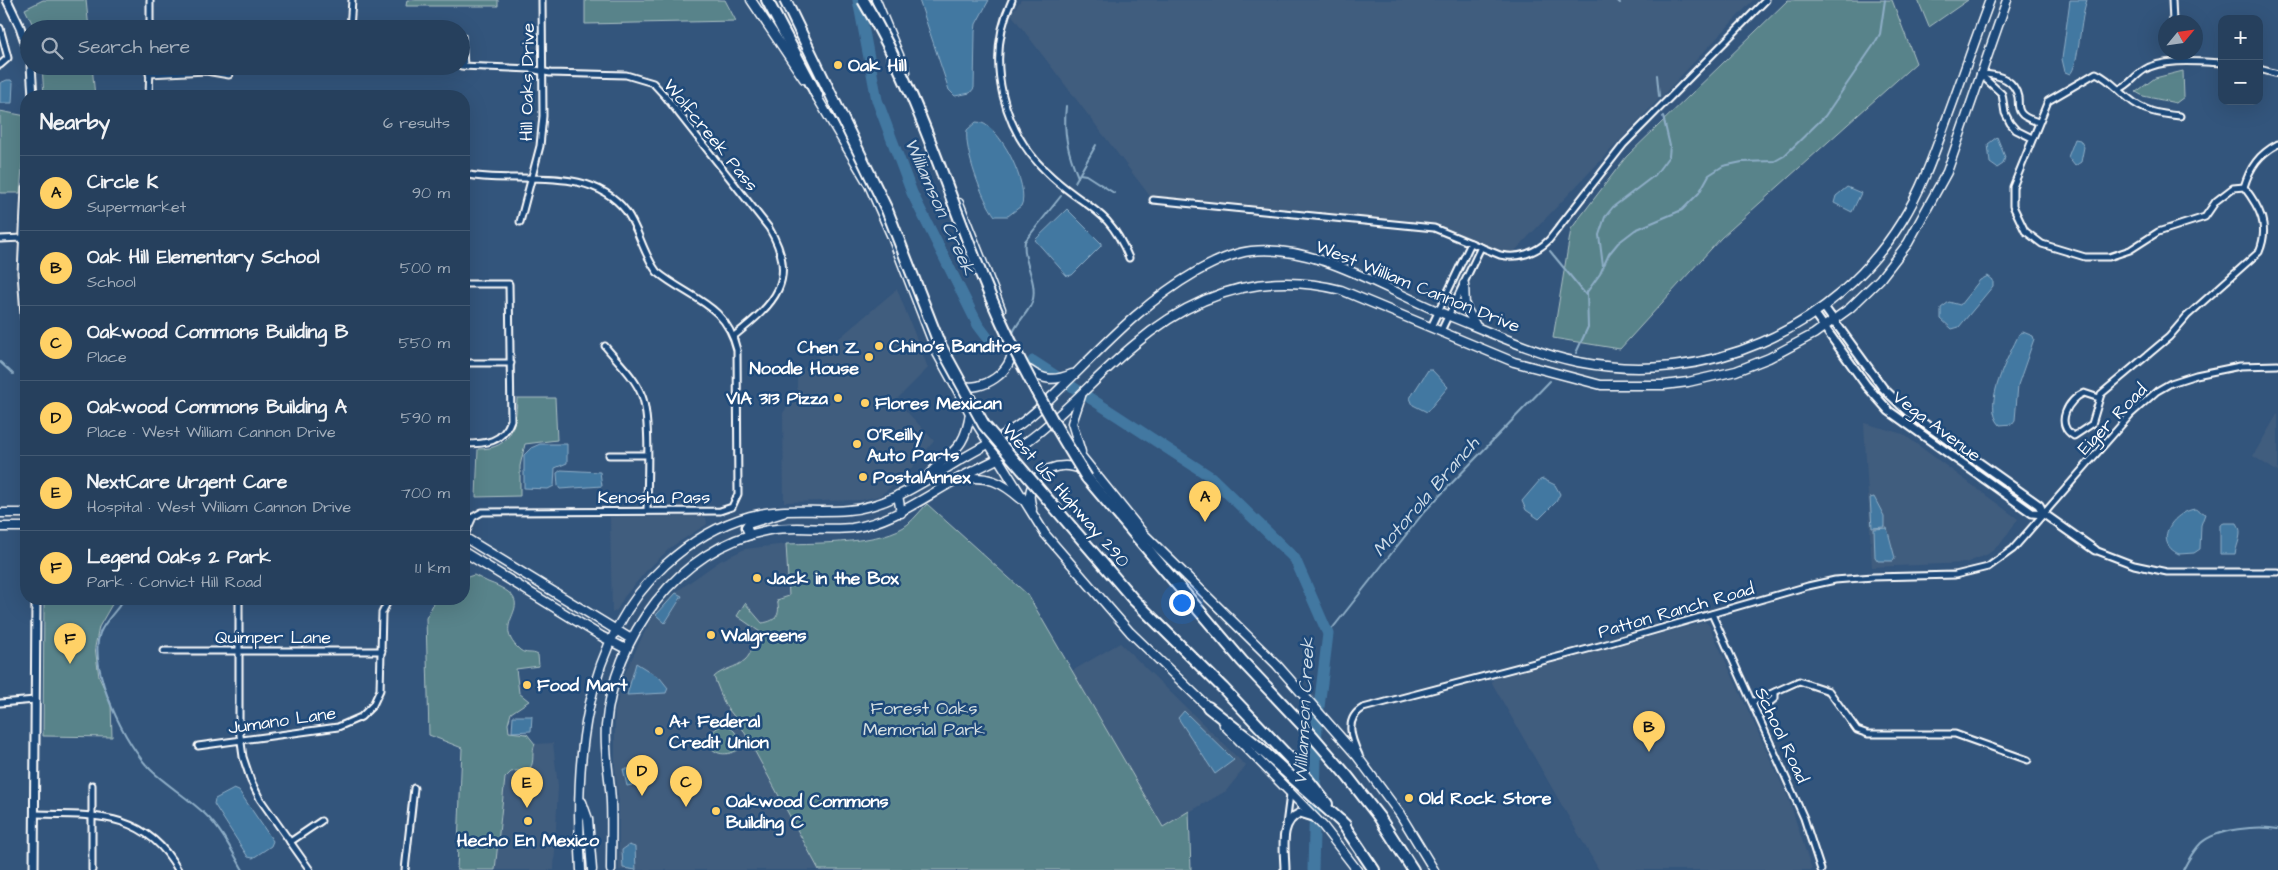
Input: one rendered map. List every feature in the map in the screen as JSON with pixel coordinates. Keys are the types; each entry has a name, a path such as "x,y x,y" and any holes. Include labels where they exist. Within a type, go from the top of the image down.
{"highway":[{"path":"767,0 817,95"},
{"name":"West US Highway 290","path":"785,0 887,210 939,343 984,425 1133,599 1291,760 1345,825 1374,870"},
{"name":"West US Highway 290","path":"863,0 904,78 1002,322 1056,428 1087,478 1242,661 1309,732 1348,777 1379,817 1413,870"},
{"path":"1208,708 1255,744 1345,825"}],"main road":[{"path":"750,0 817,95 869,185 895,245 937,354 970,413 1045,534 1106,606 1165,668 1208,708 1314,817 1357,870"},
{"path":"876,0 1011,332 1054,419 1095,476 1143,533 1182,569 1294,684 1364,765 1400,814 1434,870"},
{"name":"West William Cannon Drive","path":"581,870 580,798 589,705 597,670 615,629 630,604 652,577 689,545 716,528 733,521 776,510 845,511 867,508 898,495 990,444 1017,426 1057,392 1139,311 1170,288 1210,264 1250,251 1291,252 1328,263 1438,312 1574,362 1625,368 1668,368 1712,360 1769,341 1815,314 1870,266 1904,219 1933,156 1990,0"},
{"name":"West William Cannon Drive","path":"901,513 955,480 1000,459 1032,438 1147,334 1180,313 1220,294 1260,284 1295,282 1317,284 1341,290 1514,362 1560,376 1601,385 1623,386 1688,382 1736,371 1781,353 1834,320 1880,279 1916,229 1947,172 2007,0"},
{"path":"1966,66 1980,74"},
{"path":"1464,284 1465,306 1476,326"},
{"path":"950,376 962,386 969,387 982,384 1000,374 1013,355 1011,332"},
{"path":"1623,386 1625,368"},
{"path":"1029,370 1039,378 1047,380 1076,373"},
{"path":"1081,394 1075,409 1073,430 1086,463"},
{"path":"922,482 933,469 956,451 963,441 970,413"},
{"path":"1033,514 1029,494 1035,479 1049,468 1067,466 1079,468 1095,476"},
{"path":"955,480 979,477 996,480 1010,489 1026,504"},
{"path":"611,870 611,802 606,729 611,692 626,648 662,594 678,578 710,555 750,535 786,528 837,530 858,527 901,513 898,495"},
{"path":"750,535 746,527 748,524 792,510"},
{"path":"0,513 20,513"},
{"path":"0,527 20,527"},
{"path":"470,541 631,639"},
{"path":"470,556 610,641 626,648"},
{"path":"580,798 588,819 592,870"}],"street":[{"path":"8,0 20,27"},
{"path":"150,0 150,20"},
{"path":"351,20 352,0"},
{"name":"Hill Oaks Drive","path":"520,222 540,146 543,116 542,0"},
{"path":"1012,0 1001,26 998,55 1004,99 1009,116 1037,162 1050,176 1094,207 1110,222 1129,258"},
{"path":"1153,200 1434,228 1509,257 1526,254 1545,244 1624,144 1766,0"},
{"path":"2172,0 2173,15"},
{"path":"0,28 8,53 8,58 0,65"},
{"path":"2119,89 2128,86 2144,70 2180,61 2218,63"},
{"name":"Wolfcreek Pass","path":"470,66 531,69 542,72 626,75 653,84 665,96 769,228 778,243 783,260 783,276 778,294 759,316 734,336"},
{"path":"2263,69 2278,74"},
{"path":"2180,116 2153,113 2140,107 2096,73 2048,101 2013,187 2013,206 2025,232 2042,244 2085,257 2109,257 2130,250 2158,232 2205,217 2221,197 2232,188 2244,187"},
{"path":"1980,74 1997,74 2009,82 2016,90 2019,111 2023,116 2038,122"},
{"path":"1980,74 2002,94 2005,113 2016,130 2032,138"},
{"path":"32,75 33,90"},
{"path":"149,75 149,90"},
{"path":"224,75 229,76"},
{"path":"2244,187 2248,173 2260,155 2278,144"},
{"name":"Kenosha Pass","path":"470,176 480,178 533,177 589,186 617,201 626,212 650,262 657,272 721,316 734,336 737,350 738,494 732,507 720,511 482,512 473,516 470,523"},
{"path":"2099,398 2084,393 2075,396 2066,408 2064,424 2068,433 2074,436 2092,424 2101,394 2169,337 2188,316 2259,252 2265,238 2262,220 2255,202 2244,187"},
{"path":"0,239 20,238"},
{"path":"1431,327 1471,242"},
{"path":"1441,331 1481,247"},
{"path":"470,284 510,284 511,364 511,420 508,428 502,435 490,442 470,444"},
{"name":"Vega Avenue","path":"1824,307 1877,380 1908,412 2040,505 2044,514"},
{"name":"Vega Avenue","path":"1815,314 1878,400 1899,419 2032,513 2044,514 2095,550 2134,565 2167,572 2278,572"},
{"path":"605,346 636,384 642,396 646,413 647,511"},
{"path":"470,364 511,364"},
{"name":"Eiger Road","path":"2044,514 2130,415 2157,390 2196,375 2240,366 2278,365"},
{"path":"609,456 646,455"},
{"name":"Patton Ranch Road","path":"1364,765 1351,734 1350,726 1356,712 1363,708 1834,580 1955,575 1978,571 1996,562 2013,549 2044,514"},
{"path":"34,870 36,605"},
{"path":"238,605 240,740 247,771 254,789 310,870"},
{"name":"Jumano Lane","path":"198,746 338,727 357,720 369,710 378,696 382,682 382,613 387,605"},
{"name":"School Road","path":"1712,614 1804,818 1821,870"},
{"name":"Quimper Lane","path":"164,651 382,651"},
{"path":"1752,702 1799,681 1829,692 1857,730 1868,734 1955,734 2028,760"},
{"path":"0,703 35,700"},
{"path":"92,786 92,870"},
{"path":"405,870 414,788"},
{"path":"1285,870 1286,826 1290,794"},
{"path":"1286,826 1290,819 1300,813 1314,817"},
{"path":"35,814 92,814 124,821 144,832 160,846 178,870"},
{"path":"290,842 321,821"}],"shaded area":[{"path":"919,0 989,0 976,24 974,88 970,93 955,96 949,90"},
{"path":"1021,0 1753,0 1509,257 1447,233 1153,200 1011,14"},
{"path":"2070,0 2087,0 2075,62 2070,74 2065,72 2062,59"},
{"path":"11,80 13,83 12,103 0,103 0,83"},
{"path":"976,122 985,124 994,132 1003,143 1017,171 1023,197 1021,206 1008,216 995,216 985,199 975,174 968,150 967,130"},
{"path":"1997,137 2005,157 2003,164 1997,168 1990,163 1988,144"},
{"path":"2075,139 2080,140 2084,147 2081,162 2075,166 2068,157"},
{"path":"1847,187 1861,193 1852,212 1834,203 1836,196"},
{"path":"1067,209 1101,243 1101,246 1072,275 1067,276 1035,240"},
{"path":"1988,276 1993,280 1993,286 1959,327 1952,329 1941,319 1941,308 1949,302 1960,305 1980,280"},
{"path":"897,289 928,368 896,400 934,441 903,478 879,496 861,500 784,502 783,413 797,391 797,374"},
{"path":"2023,332 2033,336 2034,339 2018,385 2015,420 2012,424 2000,425 1995,416 1995,393 2009,355 2019,334"},
{"path":"1428,370 1432,370 1448,387 1427,412 1413,405 1410,398"},
{"path":"2278,413 2278,472 2253,456"},
{"path":"1864,423 1903,434 2018,519 2001,543 1988,554 1966,563 1872,567"},
{"path":"540,444 567,444 567,463 555,468 554,486 548,489 524,488 524,455 531,448"},
{"path":"561,470 600,472 602,486 560,489 557,473"},
{"path":"1543,479 1555,485 1560,494 1556,502 1539,519 1526,510 1522,501"},
{"path":"1874,497 1884,516 1884,527 1872,528 1870,498"},
{"path":"2195,509 2205,514 2201,525 2200,549 2194,553 2179,554 2171,549 2166,535 2173,521 2187,511"},
{"path":"701,516 706,518 707,524 671,547 646,571 624,597 617,610 612,613 610,517"},
{"path":"2224,523 2237,523 2239,527 2240,534 2235,554 2220,554 2220,525"},
{"path":"1887,528 1895,558 1893,561 1878,561 1875,557 1874,529"},
{"path":"786,544 792,642 725,705 740,724 819,870 619,870 619,804 615,767 615,712 623,678 642,637 654,615 673,594 720,561 745,549"},
{"path":"676,593 682,596 665,623 656,615"},
{"path":"1705,622 1709,625 1789,800 1812,870 1599,870 1492,683 1493,679"},
{"path":"1120,643 1246,766 1226,791 1163,827 1072,671"},
{"path":"636,663 660,678 668,688 666,693 627,695"},
{"path":"1184,711 1234,760 1215,774 1178,718"},
{"path":"513,716 532,716 531,731 512,732"},
{"path":"553,743 558,786 554,870 495,870 505,778 511,772 532,765 532,750 535,744"},
{"path":"623,769 653,769 653,780 633,778 632,785 627,786"},
{"path":"234,789 239,791 273,841 271,846 253,858 248,857 214,804 215,799"},
{"path":"629,845 635,847 636,870 623,868 622,850"}],"green space":[{"path":"43,0 86,0 88,20 30,20 25,9"},
{"path":"407,0 498,0 498,6 406,6"},
{"path":"585,0 725,0 736,21 585,24"},
{"path":"1788,0 1892,0 1916,63 1721,238 1620,349 1553,338 1571,229 1626,157"},
{"path":"1918,0 1968,0 1929,27"},
{"path":"2183,71 2184,97 2176,103 2143,96 2136,92 2155,78"},
{"path":"43,75 93,75 94,90 44,90"},
{"path":"0,111 20,115 20,193 0,193"},
{"path":"517,398 555,398 557,440 525,444 520,466 520,496 476,497 478,449 498,445 510,434 515,418"},
{"name":"Forest Oaks Memorial Park","path":"927,504 1028,595 1163,827 1189,811 1191,870 819,870 740,724 725,705 714,677 745,660 750,654 760,632 737,616 745,603 762,623 771,621 777,616 777,600 789,596 786,544 832,543 883,535 897,531 908,524"},
{"path":"474,575 505,590 513,598 515,605 509,629 511,639 520,650 538,655 539,666 516,669 519,693 529,701 511,713 508,724 509,732 527,734 535,744 530,768 511,772 505,778 495,870 457,870 462,748 429,735 426,618 433,605 470,605 470,576"},
{"path":"44,605 112,605 99,627 95,647 99,677 111,703 112,737 43,736"},
{"path":"721,725 728,725 735,732 740,743 738,750 724,754 719,753 709,744 708,735"}],"waterway":[{"name":"Williamson Creek","path":"858,0 877,100 912,193 978,325 993,345 1008,348"},
{"path":"1617,0 1620,3"},
{"name":"Motorola Branch","path":"1576,353 1588,327 1587,292 1600,274 1609,254 1618,243 1635,230 1682,210 1699,193 1709,175 1723,166 1742,162 1775,161 1784,156 1825,116 1873,46 1880,34 1885,0"},
{"path":"1657,75 1659,96"},
{"path":"1066,106 1065,125 1067,143 1078,177"},
{"path":"1603,266 1599,235 1605,217 1613,207 1655,175 1669,156 1670,146 1663,116"},
{"path":"1075,182 1096,145"},
{"path":"1080,174 1086,175 1114,193"},
{"path":"1013,333 1030,308 1034,292 1026,256 1025,241 1061,196"},
{"path":"1550,251 1586,295"},
{"name":"Williamson Creek","path":"1033,361 1211,477 1295,559 1328,634 1317,723 1313,870"},
{"path":"0,362 13,374"},
{"name":"Motorola Branch","path":"1328,634 1424,512 1550,381"},
{"path":"120,605 102,628 97,648 99,666 111,706 131,744 142,760 152,771 211,820 226,840 243,870"},
{"path":"2183,870 2201,843 2217,834 2249,828 2278,829"}],"place":[{"name":"Oak Hill","path":"838,65"},
{"name":"Chino's Banditos","path":"879,346"},
{"name":"Chen Z Noodle House","path":"869,357"},
{"name":"VIA 313 Pizza","path":"838,398"},
{"name":"Flores Mexican","path":"865,403"},
{"name":"O'Reilly Auto Parts","path":"857,444"},
{"name":"PostalAnnex","path":"863,477"},
{"name":"Circle K","path":"1205,522"},
{"name":"Jack in the Box","path":"757,578"},
{"name":"Walgreens","path":"711,635"},
{"name":"Legend Oaks 2 Park","path":"70,664"},
{"name":"Food Mart","path":"527,685"},
{"name":"A+ Federal Credit Union","path":"659,731"},
{"name":"Oak Hill Elementary School","path":"1649,752"},
{"name":"Oakwood Commons Building A","path":"642,796"},
{"name":"Old Rock Store","path":"1409,798"},
{"name":"Oakwood Commons Building B","path":"686,807"},
{"name":"NextCare Urgent Care","path":"527,808"},
{"name":"Oakwood Commons Building C","path":"716,811"},
{"name":"Hecho En Mexico","path":"528,821"}]}
